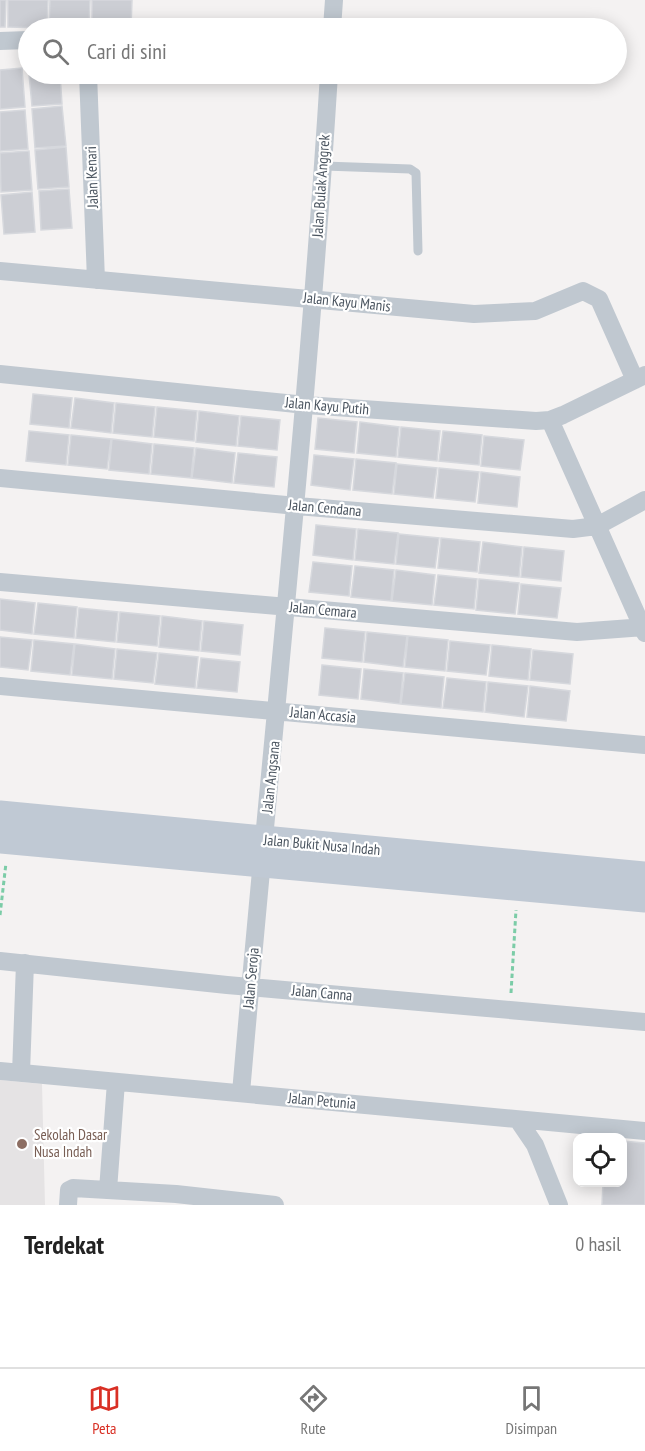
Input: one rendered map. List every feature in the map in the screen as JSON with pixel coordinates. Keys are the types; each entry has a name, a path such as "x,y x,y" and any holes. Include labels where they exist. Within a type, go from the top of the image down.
{"street":[{"path":"333,18 334,0"},
{"path":"0,40 18,40"},
{"name":"Jalan Kenari","path":"88,84 96,280"},
{"name":"Jalan Bulak Anggrek","path":"312,298 324,166 328,84"},
{"name":"Jalan Kayu Manis","path":"0,271 474,314 514,314 535,311 583,291 599,299 640,378"},
{"name":"Jalan Angsana","path":"262,851 288,607 306,405 312,298"},
{"name":"Jalan Kayu Putih","path":"0,374 306,405 550,420 640,378"},
{"path":"550,420 644,629"},
{"name":"Jalan Cendana","path":"0,478 573,529 597,526 645,500"},
{"name":"Jalan Cemara","path":"0,582 577,632 644,629"},
{"name":"Jalan Accasia","path":"0,686 645,745"},
{"name":"Jalan Bukit Nusa Indah","path":"0,814 518,887 645,899"},
{"name":"Jalan Bukit Nusa Indah","path":"4,840 262,851 645,875"},
{"name":"Jalan Seroja","path":"241,1093 262,851"},
{"name":"Jalan Canna","path":"0,961 645,1022"},
{"path":"21,1072 25,963"},
{"name":"Jalan Petunia","path":"0,1071 645,1131"},
{"path":"108,1190 116,1082"},
{"path":"518,1120 535,1145 559,1205"},
{"path":"68,1205 69,1190 73,1188 108,1190 176,1200 274,1205"}],"lane":[{"path":"324,166 410,169 416,173 418,251"}],"path":[{"path":"0,915 4,840"},
{"path":"509,1010 518,887"}],"shaded area":[{"name":"Sekolah Dasar Nusa Indah","path":"0,1080 42,1084 45,1205 0,1205"}],"building":[{"path":"0,0 6,0 5,27 0,27"},
{"path":"8,0 48,0 47,18 18,18 18,27 8,27"},
{"path":"50,0 90,0 89,18 49,18"},
{"path":"92,0 132,0 131,18 92,18"},
{"path":"18,68 18,84 23,84 25,107 0,109 0,70"},
{"path":"30,84 61,84 62,104 32,106"},
{"path":"62,106 66,146 35,148 32,109"},
{"path":"25,110 28,149 0,151 0,112"},
{"path":"66,147 69,187 38,189 35,150"},
{"path":"29,151 32,190 1,192 0,153"},
{"path":"69,189 72,228 41,230 39,191"},
{"path":"32,192 35,232 4,234 1,195"},
{"path":"33,394 72,398 69,428 30,424"},
{"path":"75,398 114,403 111,433 71,428"},
{"path":"116,403 155,407 152,437 113,433"},
{"path":"157,407 197,411 194,441 154,437"},
{"path":"199,411 239,416 236,446 196,442"},
{"path":"241,416 280,420 277,450 238,446"},
{"path":"318,418 357,422 354,453 315,449"},
{"path":"360,422 399,427 396,457 357,453"},
{"path":"401,427 440,431 437,461 398,457"},
{"path":"29,431 69,435 66,465 26,461"},
{"path":"443,431 482,435 479,465 439,461"},
{"path":"71,435 111,439 107,469 68,465"},
{"path":"484,436 524,440 520,470 481,466"},
{"path":"112,439 152,444 149,474 109,470"},
{"path":"154,444 194,448 191,478 151,474"},
{"path":"196,448 235,453 232,483 192,478"},
{"path":"238,453 277,457 274,487 234,483"},
{"path":"314,455 354,459 350,490 311,485"},
{"path":"356,459 396,463 392,494 353,490"},
{"path":"397,464 437,468 433,498 394,494"},
{"path":"439,468 479,472 475,502 436,498"},
{"path":"481,472 520,477 517,507 478,503"},
{"path":"316,525 356,529 353,560 313,555"},
{"path":"358,529 398,533 394,564 355,560"},
{"path":"399,534 439,538 435,568 396,564"},
{"path":"441,538 480,542 477,572 438,568"},
{"path":"483,542 522,547 519,577 479,573"},
{"path":"524,547 564,551 561,581 521,577"},
{"path":"313,562 352,566 349,596 309,592"},
{"path":"355,566 394,570 391,601 351,597"},
{"path":"396,570 435,575 432,605 392,601"},
{"path":"438,575 477,579 474,609 434,605"},
{"path":"479,579 519,583 515,614 476,610"},
{"path":"521,584 561,588 557,618 518,614"},
{"path":"0,599 35,603 32,634 0,630"},
{"path":"38,603 77,607 74,638 34,634"},
{"path":"79,608 118,612 115,642 76,638"},
{"path":"120,612 160,616 157,646 117,642"},
{"path":"162,616 202,621 199,651 159,647"},
{"path":"204,621 243,625 240,655 201,651"},
{"path":"325,628 365,632 362,662 322,658"},
{"path":"367,632 407,636 403,667 364,662"},
{"path":"408,636 448,640 445,671 405,667"},
{"path":"0,637 32,640 28,670 0,667"},
{"path":"34,640 74,644 70,675 31,671"},
{"path":"450,641 490,645 486,675 447,671"},
{"path":"75,644 115,649 112,679 72,675"},
{"path":"492,645 531,649 528,680 489,676"},
{"path":"117,649 157,653 153,683 114,679"},
{"path":"533,650 573,654 570,684 530,680"},
{"path":"159,653 198,657 195,688 155,684"},
{"path":"201,658 240,662 237,692 197,688"},
{"path":"322,665 361,669 358,699 319,695"},
{"path":"364,669 403,673 400,704 361,699"},
{"path":"405,673 444,677 441,708 401,704"},
{"path":"447,678 486,682 483,712 443,708"},
{"path":"488,682 528,686 524,717 485,712"},
{"path":"530,686 570,691 566,721 527,717"},
{"path":"627,1141 645,1143 645,1205 602,1205 603,1187 627,1187"}],"place":[{"name":"Sekolah Dasar Nusa Indah","path":"22,1144"}]}
